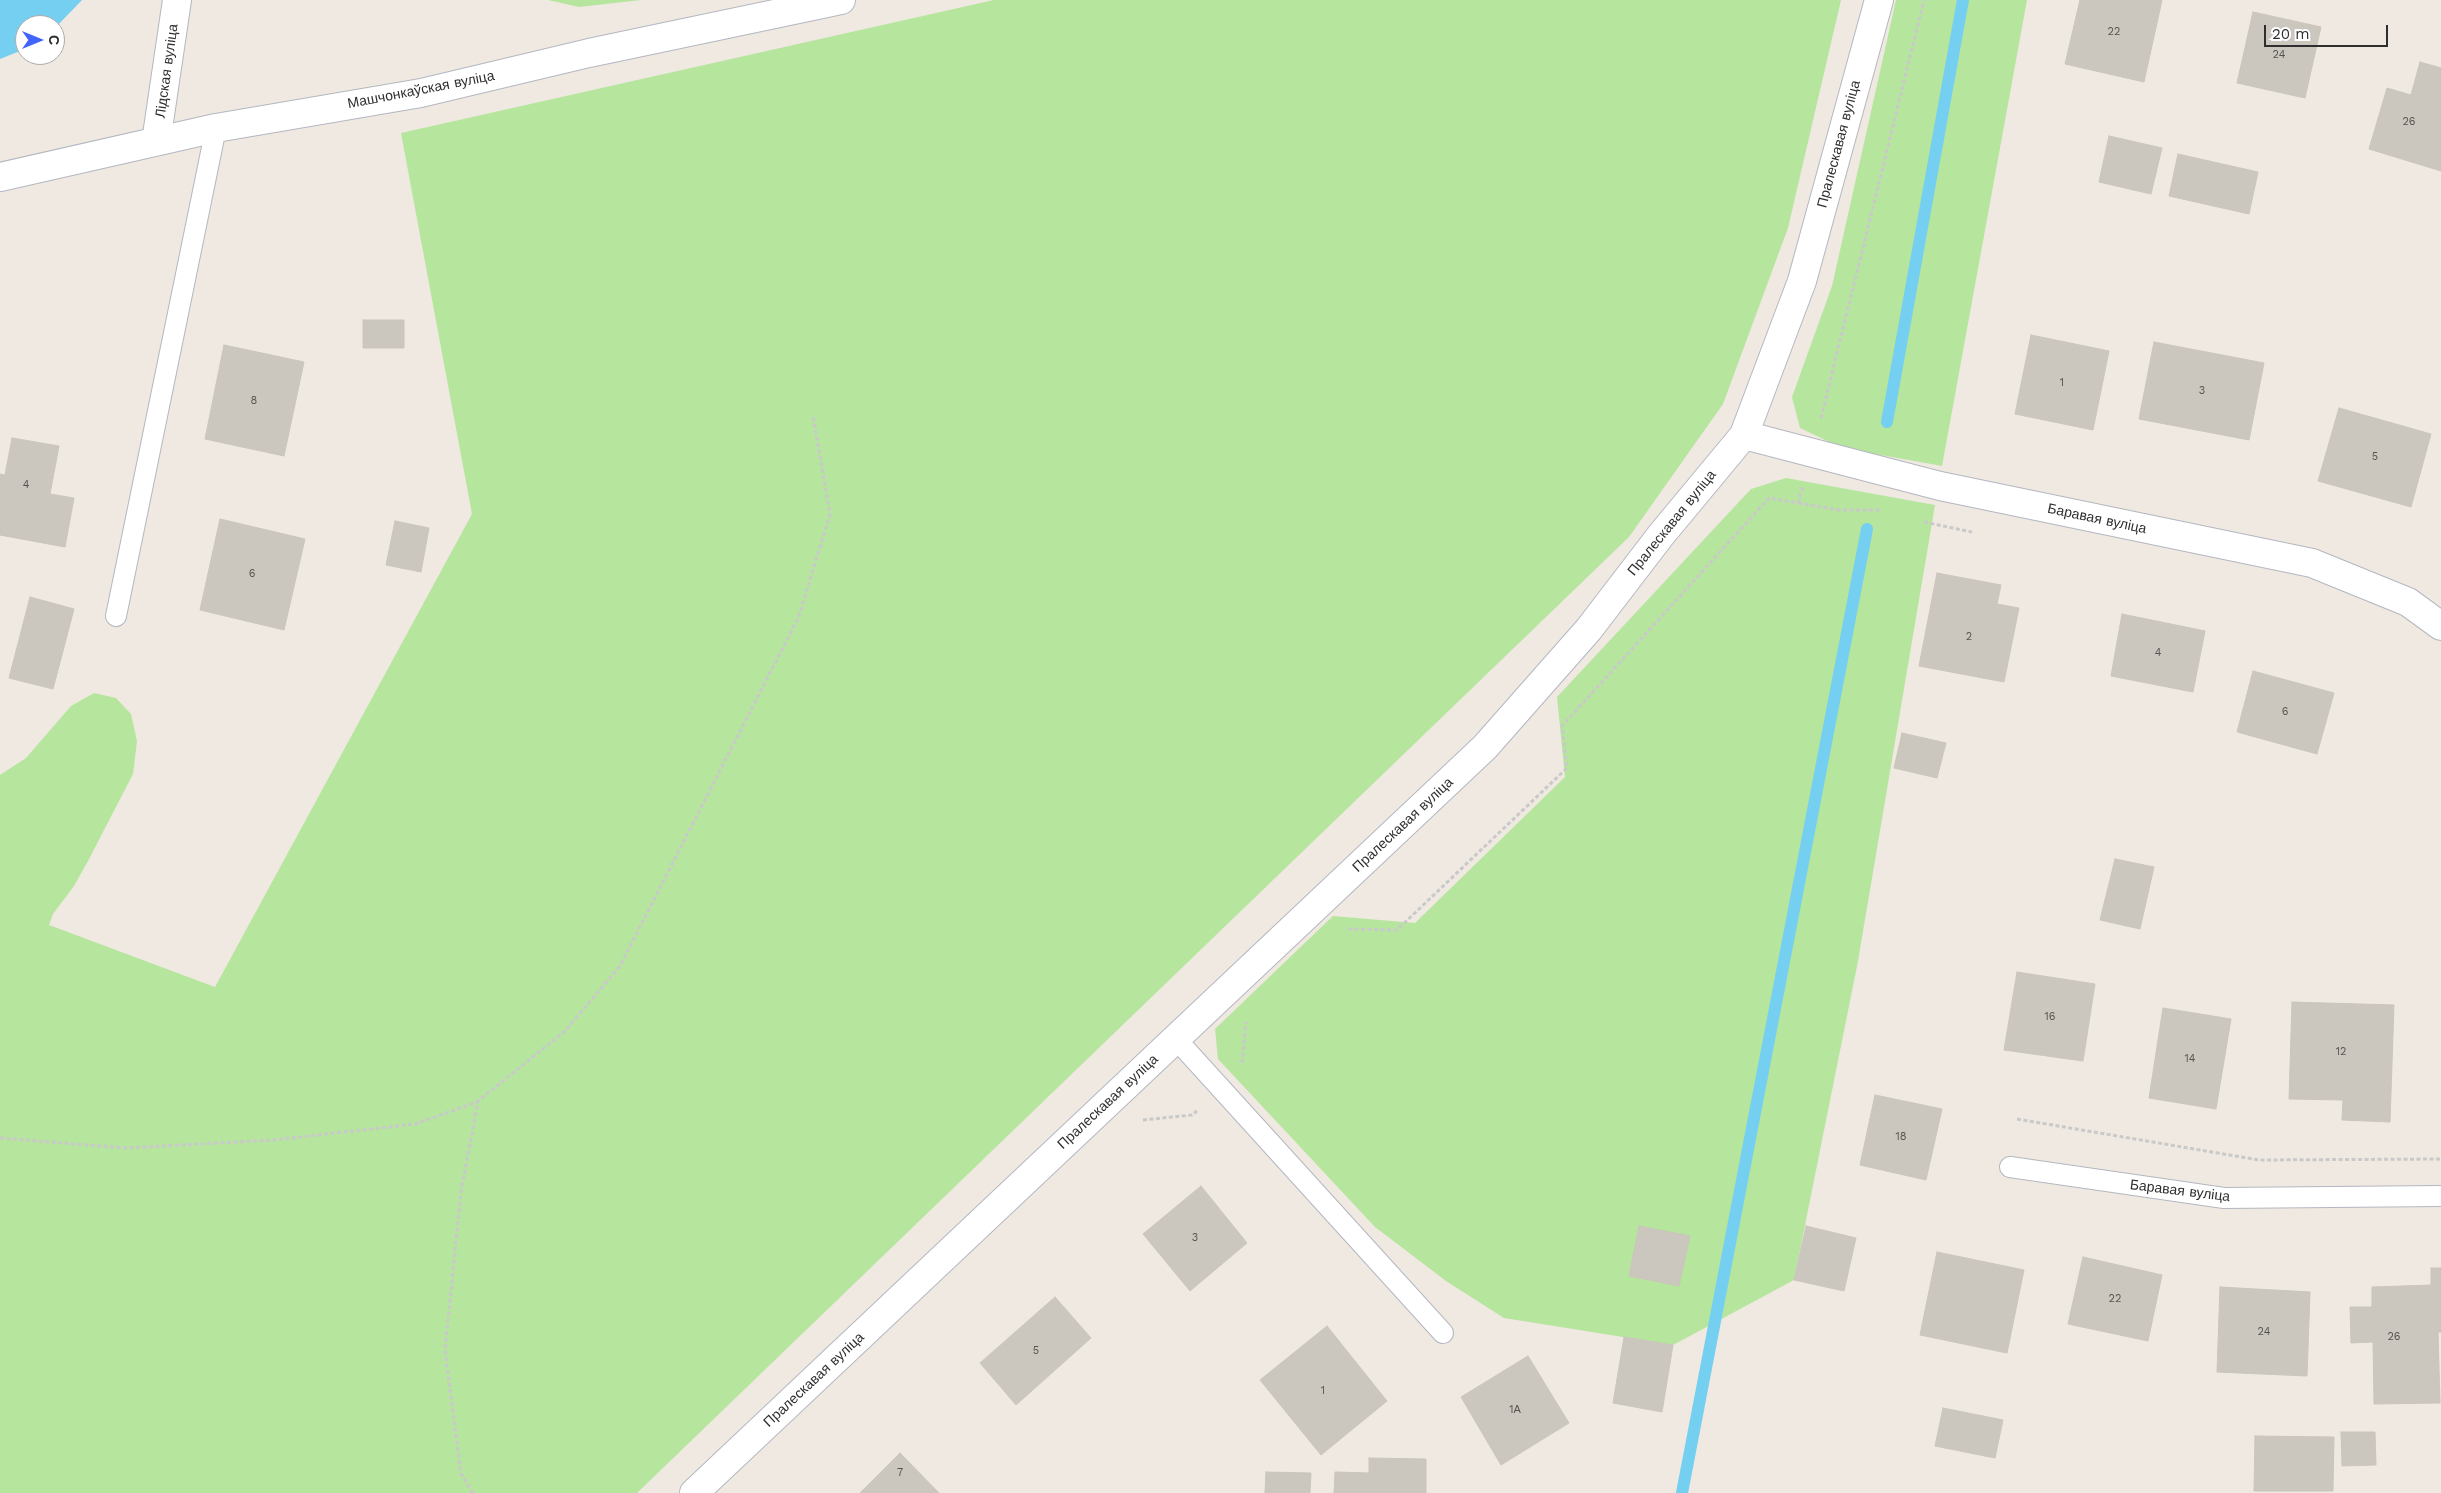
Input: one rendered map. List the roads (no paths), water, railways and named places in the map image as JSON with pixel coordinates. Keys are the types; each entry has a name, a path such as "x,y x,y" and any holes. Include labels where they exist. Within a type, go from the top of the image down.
{"street":[{"name":"Лідская вуліца","path":"156,142 177,0"},
{"name":"Машчонкаўская вуліца","path":"0,177 216,128 421,93 774,7 841,0"},
{"name":"Пралескавая вуліца","path":"694,1493 1486,747 1589,629 1661,535 1744,435 1802,281 1878,0"},
{"name":"Баравая вуліца","path":"1744,435 1940,486 2312,564 2408,602 2441,626"}],"lane":[{"path":"116,616 216,128"},
{"path":"1176,1039 1443,1333"},
{"name":"Баравая вуліца","path":"2010,1167 2224,1198 2441,1196"}],"water":[{"path":"0,0 82,0 65,18 65,15 15,15 15,53 0,59"}],"waterway":[{"path":"1887,422 1963,0"},
{"path":"1682,1493 1867,529"}]}
